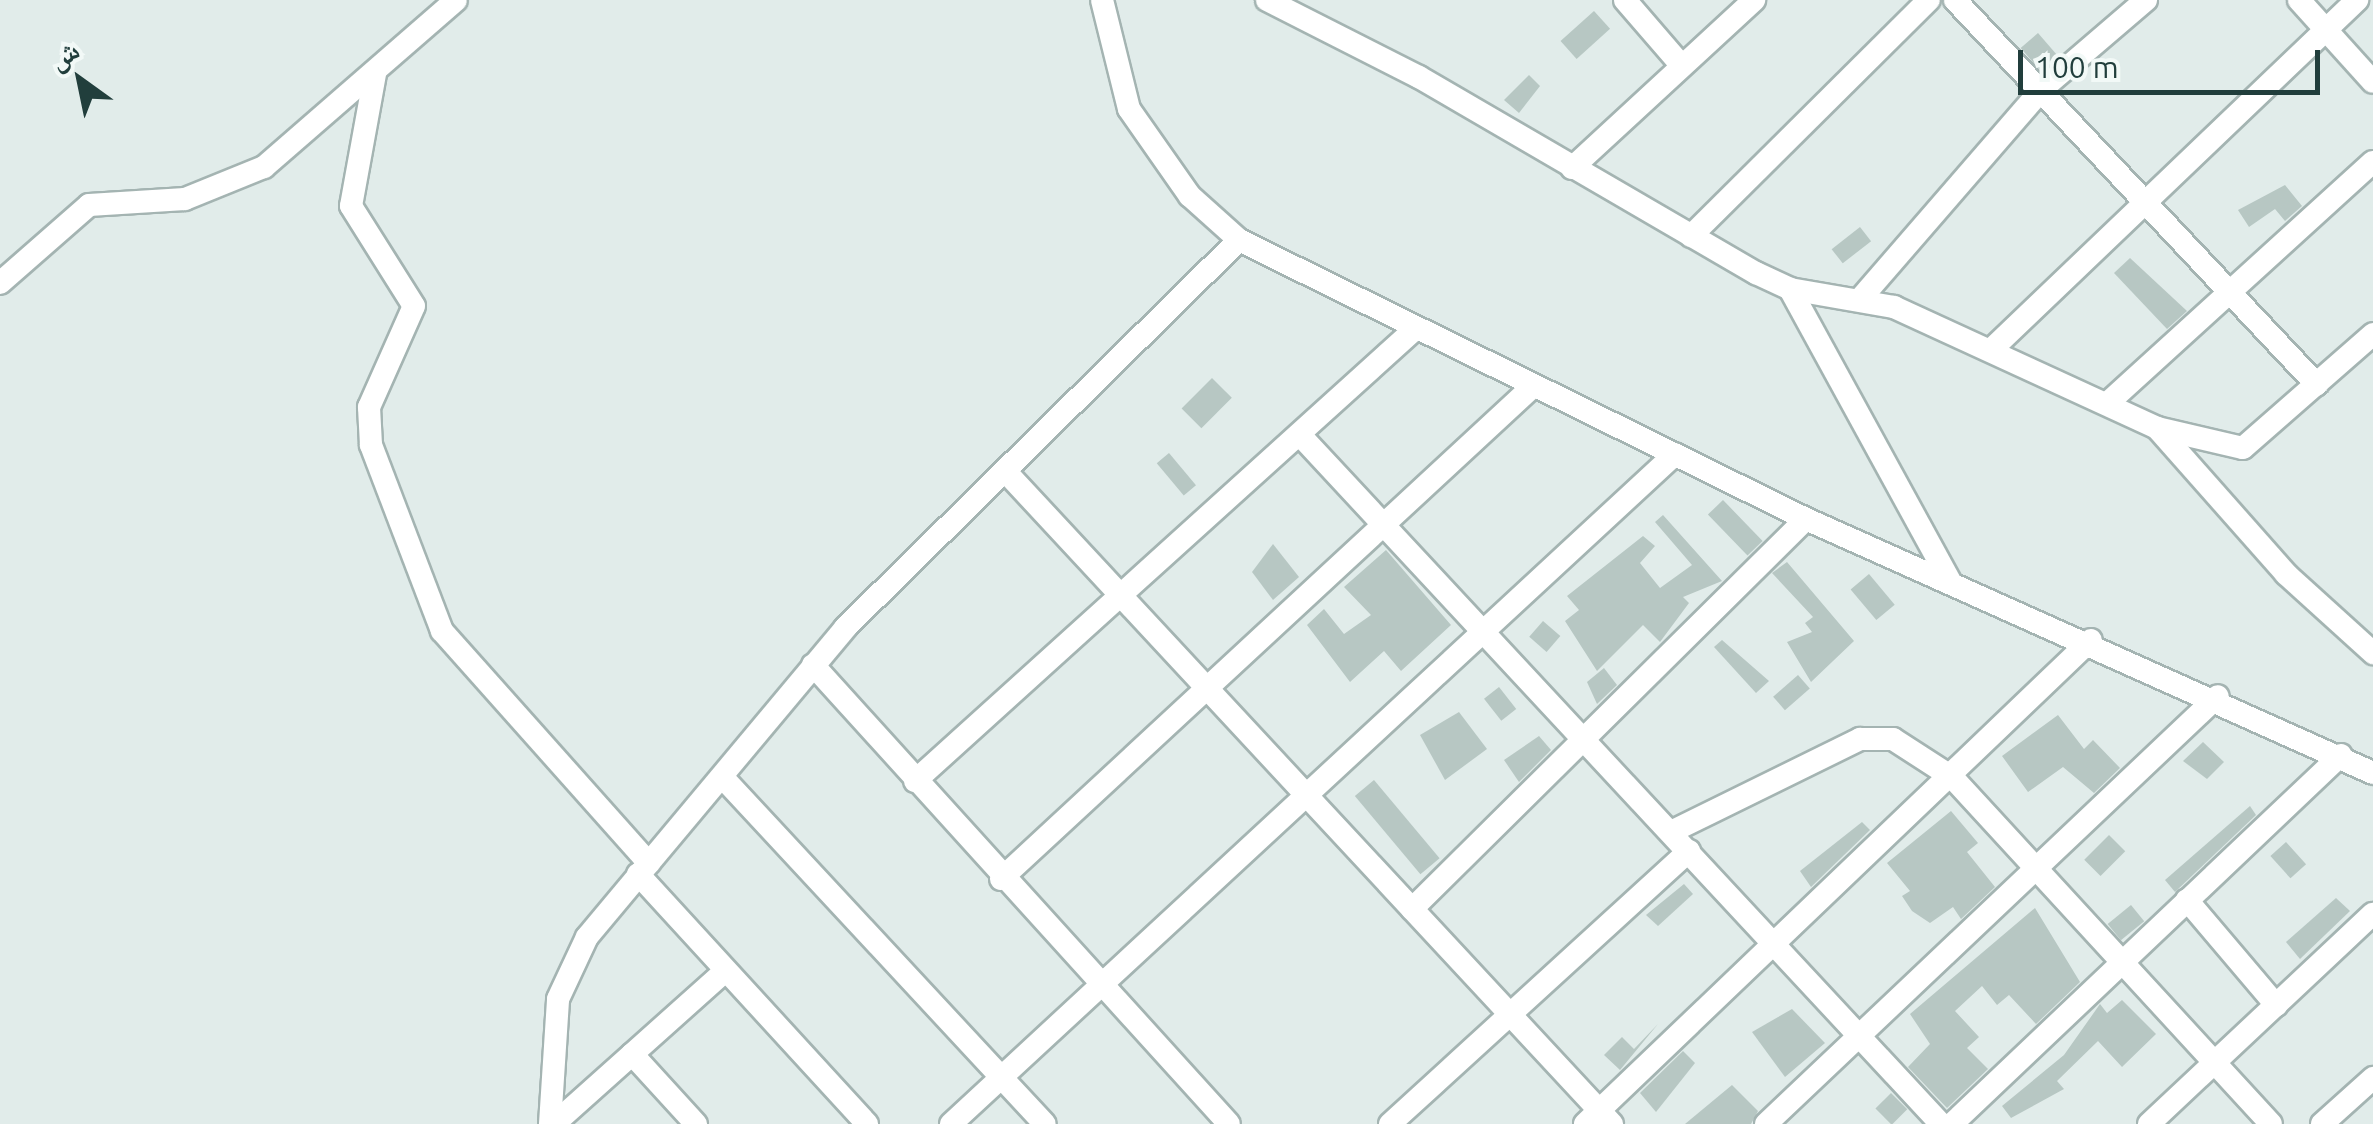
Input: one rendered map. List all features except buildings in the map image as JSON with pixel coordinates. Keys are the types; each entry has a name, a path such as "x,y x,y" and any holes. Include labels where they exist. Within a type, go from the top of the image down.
{"street":[{"path":"0,283 88,206 185,199 264,167 456,0"},
{"path":"1102,0 1129,108 1179,183 1238,240 1532,388 1806,519 2218,696 2373,773"},
{"path":"1267,0 1790,289 1862,297 1993,348 2157,428 2243,448 2373,334"},
{"path":"1626,0 1682,66"},
{"path":"1572,168 1754,0"},
{"path":"1692,236 1929,0"},
{"path":"1956,0 2318,385"},
{"path":"1862,297 2042,89 2146,0"},
{"path":"2300,0 2373,82"},
{"path":"1993,348 2144,197 2358,0"},
{"path":"375,74 352,206 414,306 369,407 370,445 442,631 644,868 725,971 867,1124"},
{"path":"2110,402 2373,162"},
{"path":"552,1124 568,968 644,868 726,781 814,665 1238,240"},
{"path":"1790,289 1950,580"},
{"path":"914,781 1416,328"},
{"path":"1001,879 1532,388"},
{"path":"2157,428 2286,574 2373,653"},
{"path":"1300,435 1777,942 1941,1124"},
{"path":"951,1124 1301,796 1675,454"},
{"path":"1007,473 1301,796 1510,1013 1598,1120 2091,640"},
{"path":"1412,908 1586,741 1806,519"},
{"path":"814,665 1001,879 1229,1124"},
{"path":"1766,1124 2218,696"},
{"path":"1671,832 1872,736 1952,777 2125,958 2210,1066 2271,1124"},
{"path":"1952,1124 2341,755"},
{"path":"726,781 1045,1124"},
{"path":"1390,1124 1689,851"},
{"path":"2187,900 2276,1005"},
{"path":"2149,1124 2373,914"},
{"path":"552,1124 725,971"},
{"path":"632,1054 696,1124"},
{"path":"2322,1124 2370,1085"}]}
